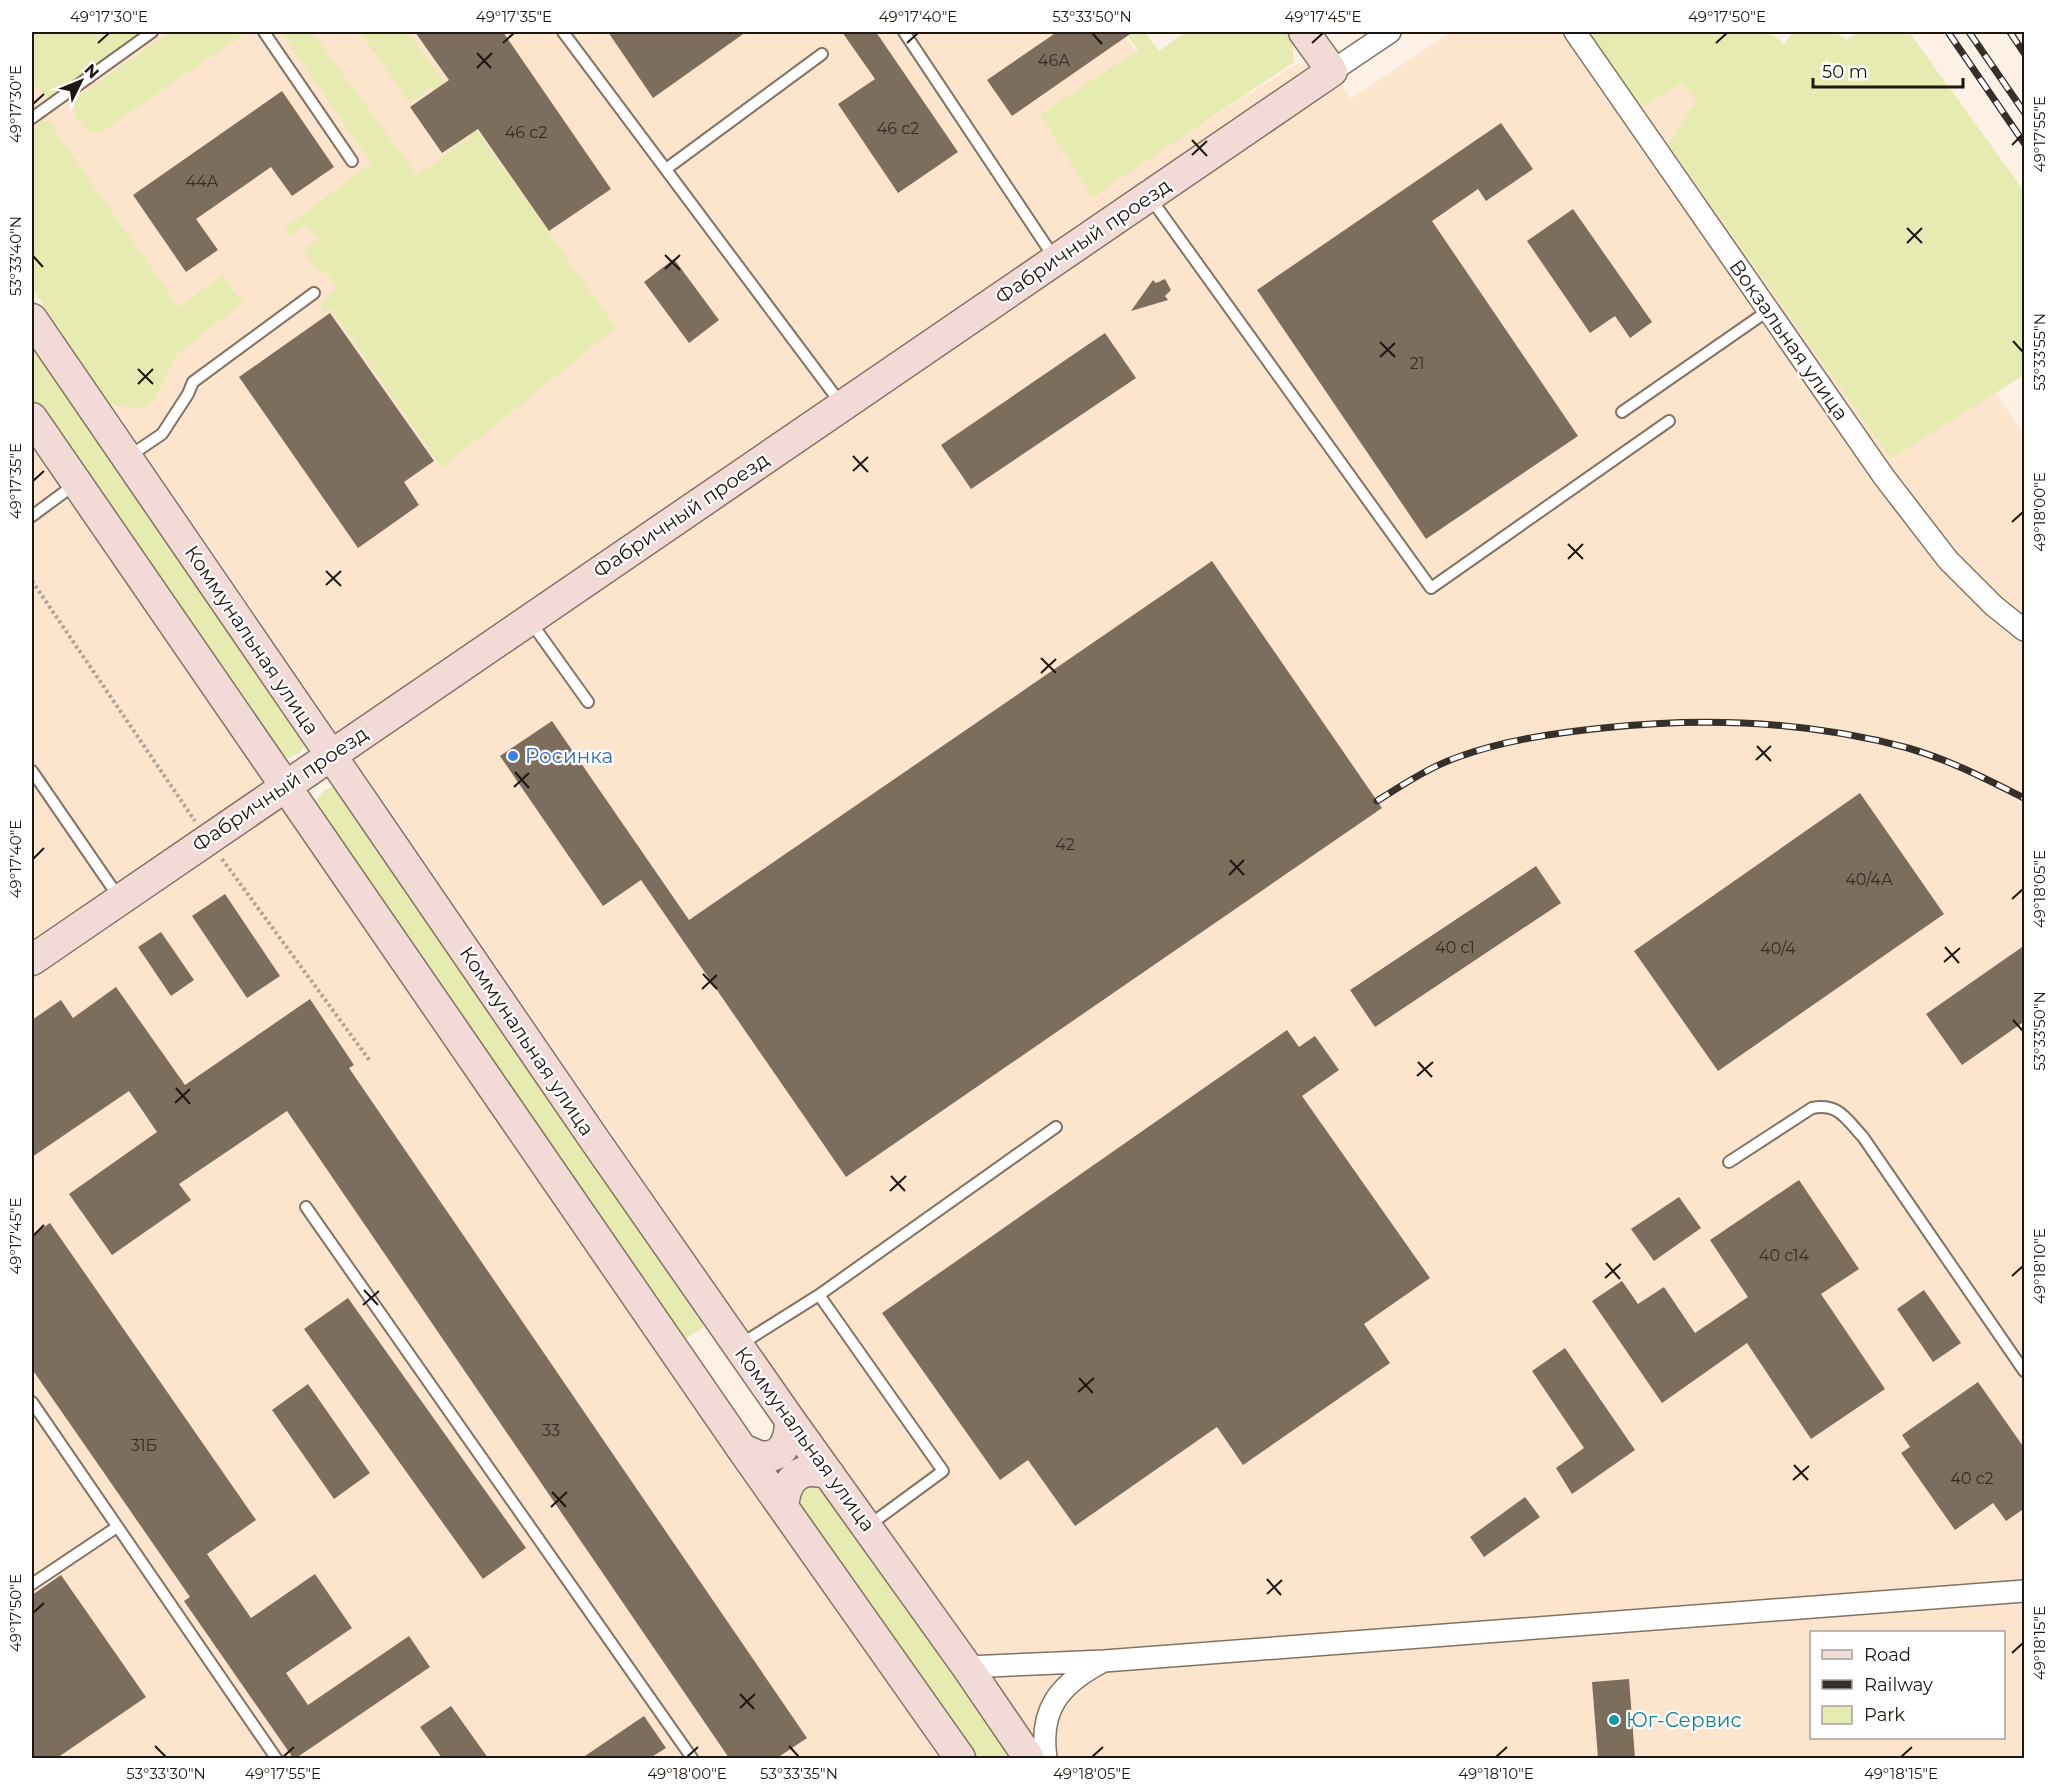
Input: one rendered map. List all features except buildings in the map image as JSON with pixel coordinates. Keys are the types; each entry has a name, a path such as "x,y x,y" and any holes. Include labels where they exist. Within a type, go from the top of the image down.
{"main road":[{"path":"1304,32 1332,71"},
{"name":"Фабричный проезд","path":"32,960 330,754 1332,71"},
{"name":"Коммунальная улица","path":"32,319 738,1346 967,1667 1029,1758"},
{"path":"32,418 949,1751"},
{"path":"742,1449 761,1456 771,1456 781,1451 790,1435 790,1420"},
{"path":"783,1507 785,1491 790,1481 804,1472 818,1470 830,1474"}],"street":[{"path":"1332,71 1390,32"},
{"name":"Вокзальная улица","path":"1575,32 1884,477 1948,560 1994,606 2025,630"},
{"path":"967,1667 1104,1661 2025,1591"},
{"path":"1046,1758 1044,1745 1046,1724 1054,1702 1063,1688 1079,1674 1104,1661"}],"lane":[{"path":"32,118 152,32"},
{"path":"264,32 352,161"},
{"path":"563,32 842,405"},
{"path":"904,32 1055,260"},
{"path":"666,169 822,54"},
{"path":"1149,196 1431,588 1669,422"},
{"path":"127,458 162,434 188,394 193,382 314,293"},
{"path":"1622,412 1769,310"},
{"path":"32,516 77,483"},
{"path":"529,619 588,702"},
{"path":"32,771 120,899"},
{"path":"1729,1162 1812,1108 1825,1106 1838,1110 1863,1137 2025,1371"},
{"path":"738,1346 819,1294 1056,1127"},
{"path":"306,1207 692,1758"},
{"path":"819,1294 943,1471 867,1526"},
{"path":"32,1401 276,1758"},
{"path":"32,1584 117,1527"}],"shaded area":[{"path":"32,32 1122,32 1192,130 1298,63 1332,71 1351,99 1451,32 1752,32 2024,435 2024,1758 1040,1758 32,288"},
{"path":"32,446 939,1758 32,1758"}],"green space":[{"path":"32,32 146,32 51,100 32,84"},
{"path":"170,32 247,32 100,133 85,130 74,114 75,98"},
{"path":"281,32 312,32 417,175 471,136 464,123 470,120 616,328 442,468 331,309 324,313 320,305 337,288 326,272 320,273 303,251 318,239 306,224 290,236 284,229 371,163"},
{"path":"360,32 409,32 456,99 446,107 430,87 410,104"},
{"path":"1125,32 1145,32 1159,51 1186,32 1289,32 1292,36 1294,62 1092,197 1040,114 1138,50"},
{"path":"1587,32 1770,32 1784,44 1793,32 1835,32 1847,40 1858,32 1909,32 2024,191 2024,375 1891,459 1668,144 1696,101 1682,83 1642,108"},
{"path":"46,118 179,307 223,274 243,303 177,354 155,400 142,408 111,405 32,289 32,129"},
{"path":"32,337 306,743 300,753 289,758 277,753 32,397"},
{"path":"331,787 337,787 710,1323 681,1342 316,808 320,795"},
{"path":"819,1483 1013,1758 970,1758 795,1508 799,1487"}],"railway":[{"path":"1948,32 2024,143"},
{"path":"1969,32 2024,112"},
{"path":"2010,32 2024,53"},
{"path":"1377,801 1450,760 1513,741 1603,728 1718,722 1832,732 1908,748 1953,764 2024,798"}],"place":[{"name":"Росинка","path":"513,756"},
{"name":"Юг-Сервис","path":"1614,1720"}]}
